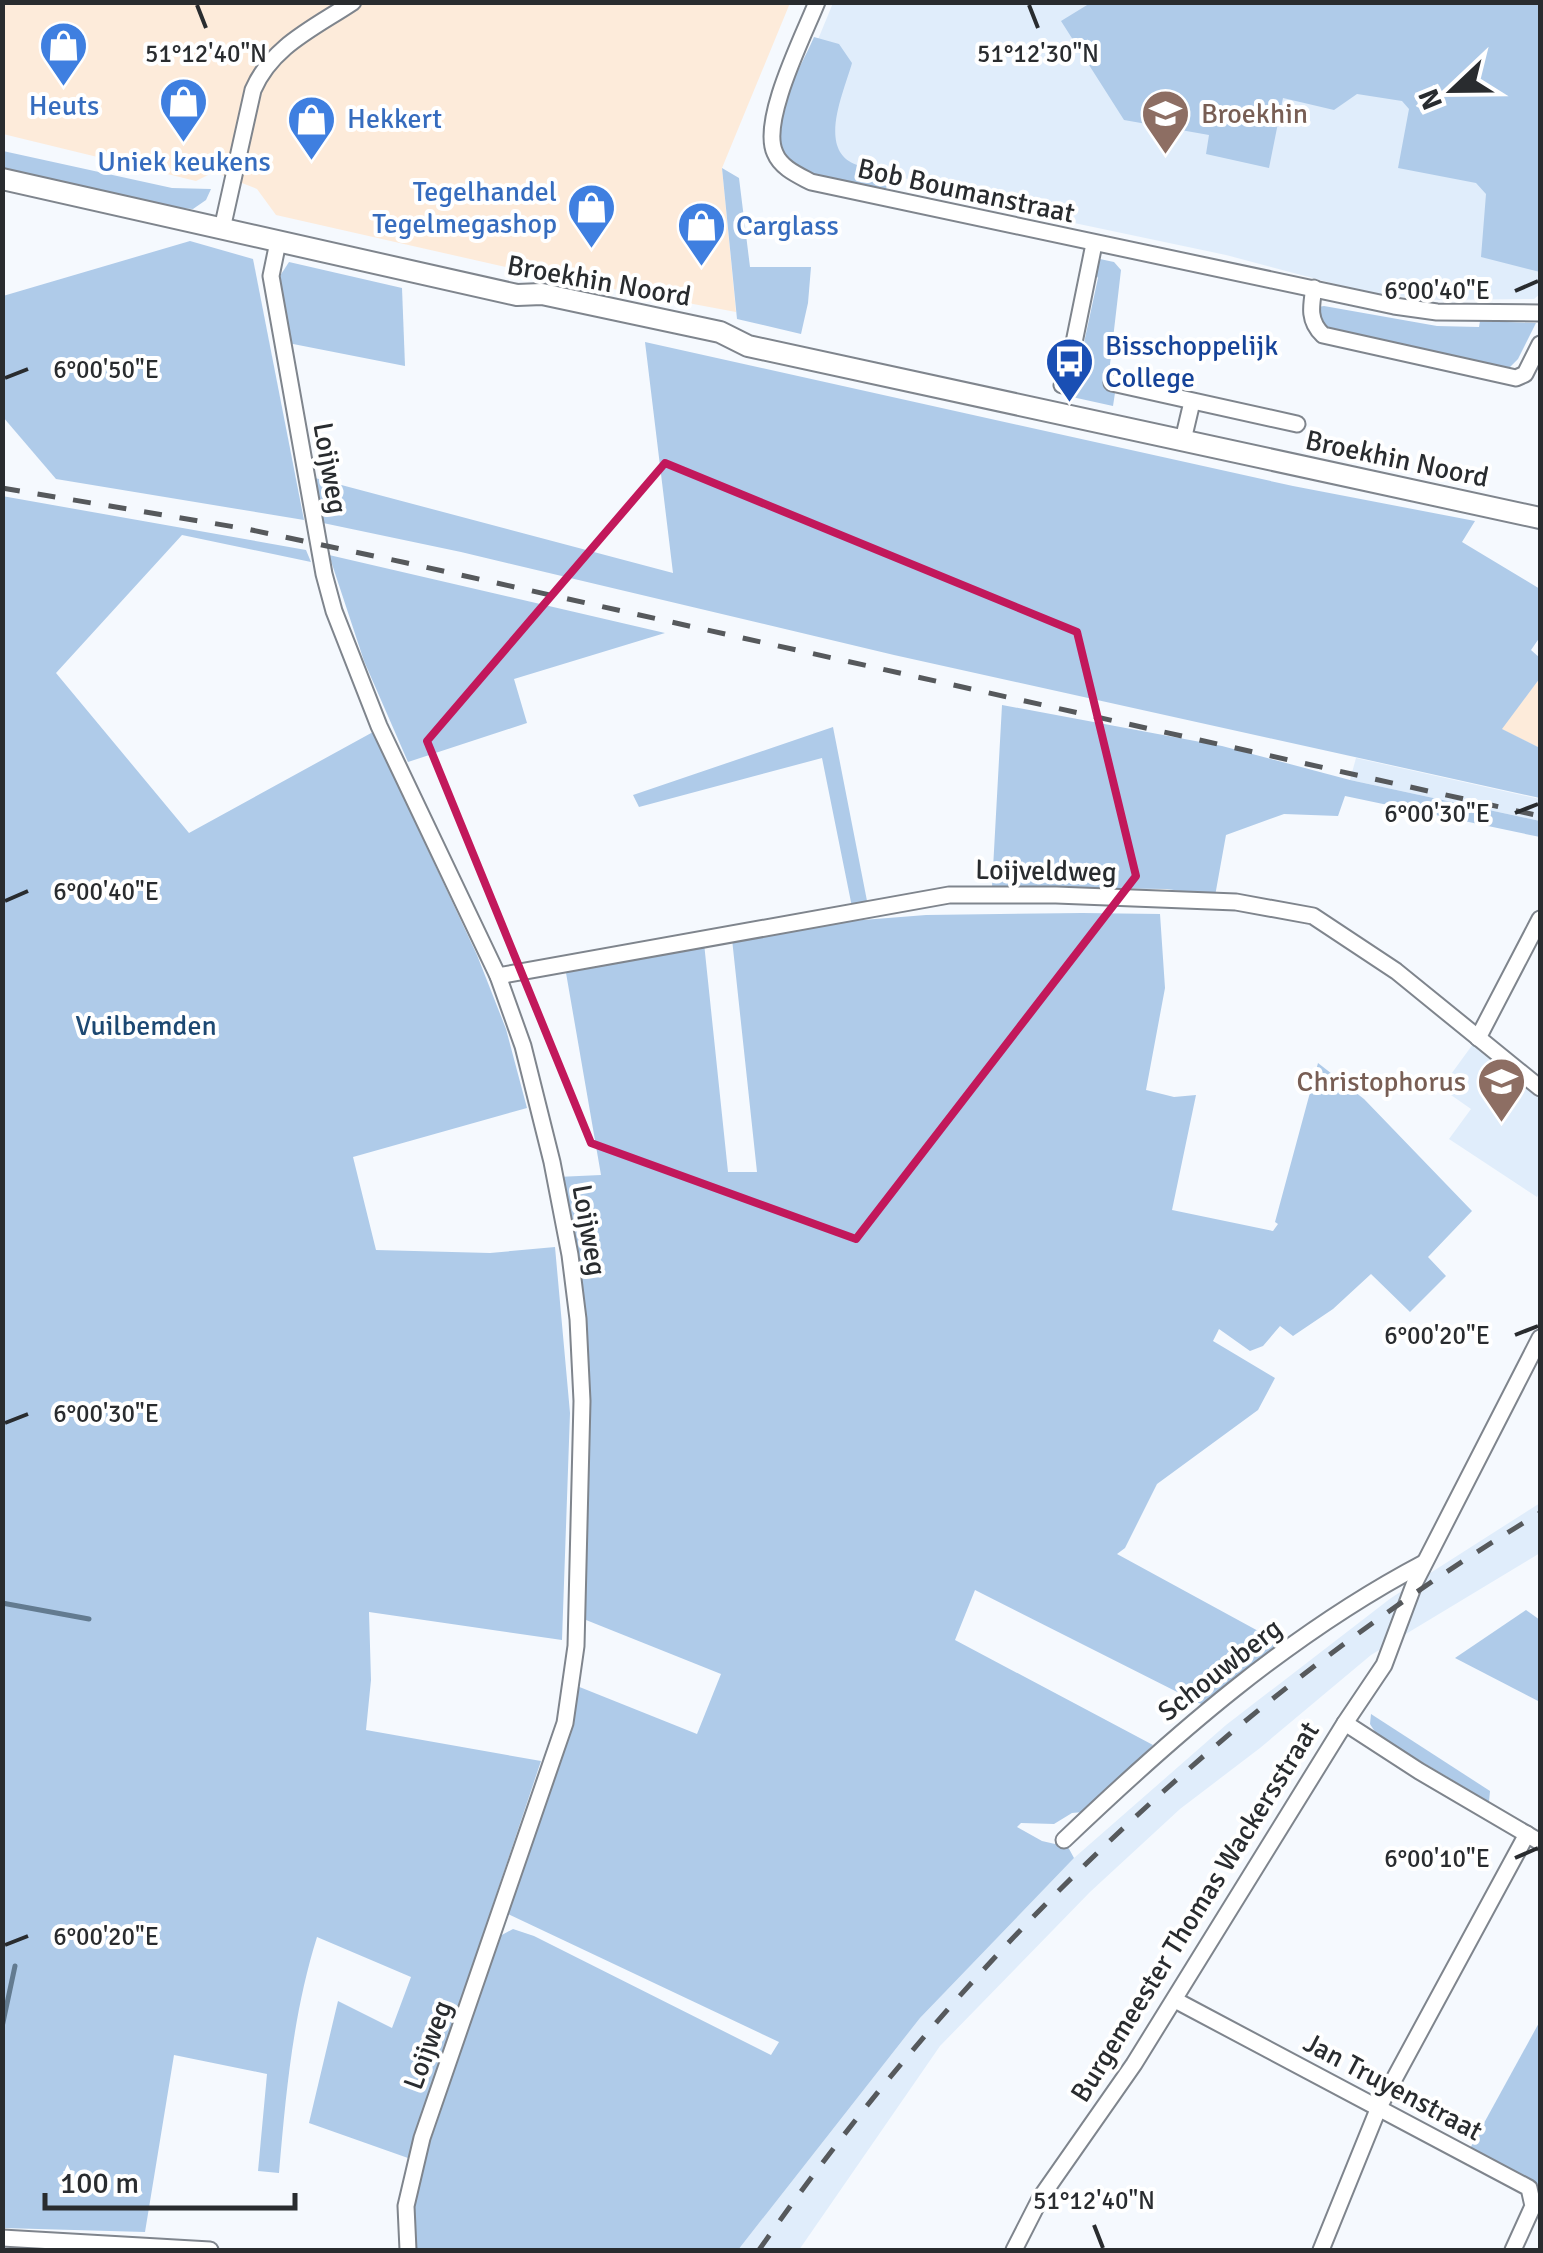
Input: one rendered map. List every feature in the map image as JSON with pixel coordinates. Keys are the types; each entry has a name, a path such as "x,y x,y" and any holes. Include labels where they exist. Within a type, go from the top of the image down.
{"street":[{"path":"222,229 261,72 281,50 353,2"},
{"name":"Bob Boumanstraat","path":"817,2 771,126 774,152 788,169 811,182 1094,244 1438,312 1540,312"},
{"name":"Broekhin Noord","path":"2,180 517,295 542,294 684,324 720,332 748,346 1540,518"},
{"name":"Loijweg","path":"278,242 271,276 305,478 334,611 379,726 498,976 523,1046 552,1162 578,1320 582,1401 576,1646 565,1723 410,2177 406,2206 408,2250"},
{"path":"1062,386 1094,244"},
{"path":"1314,288 1312,318 1323,335 1516,378 1525,374 1540,344"},
{"name":"Broekhin Noord","path":"1112,384 1297,424"},
{"path":"1184,440 1192,402"},
{"name":"Loijveldweg","path":"498,976 949,895 1236,902 1313,916 1396,971 1540,1088"},
{"path":"1478,1038 1540,919"},
{"path":"1522,953 1540,960"},
{"path":"1424,1563 1540,1338"},
{"name":"Burgemeester Thomas Wackersstraat","path":"1014,2250 1041,2197 1134,2064 1384,1664 1424,1563"},
{"name":"Schouwberg","path":"1064,1840 1153,1755 1270,1661 1340,1610 1424,1563"},
{"path":"1321,2250 1379,2107 1534,1838 1345,1722"},
{"name":"Jan Truyenstraat","path":"1175,2000 1528,2188 1532,2206 1513,2250"},
{"path":"2,2238 210,2250"}],"highlighted area":[{"path":"665,463 1077,632 1136,876 856,1239 591,1143 427,741"}],"shaded area":[{"path":"3,3 790,3 722,168 736,312 554,278 276,215 257,189 214,172 196,181 3,134"},
{"name":"Broekhin","path":"833,3 1540,3 1540,294 1534,299 1438,300 1373,294 1226,255 1022,212 1023,200 970,189 962,192 891,175 878,183 784,122"},
{"path":"1540,678 1540,748 1501,729"},
{"path":"1356,758 1540,799 1540,821 1350,780"},
{"name":"Christophorus","path":"1473,1044 1540,1099 1537,1197 1449,1139 1471,1109 1441,1088"},
{"path":"1540,1503 1540,1553 1371,1655 1180,1809 1090,1892 940,2046 799,2250 738,2250 920,2018 1074,1858 1226,1725 1391,1598"}],"green space":[{"path":"1092,2 1540,3 1540,272 1481,257 1486,194 1476,183 1398,168 1409,109 1402,101 1357,94 1334,110 1283,98 1269,168 1206,154 1209,135 1124,120 1061,21"},
{"path":"814,37 839,44 852,63 836,120 838,147 845,158 857,165 870,159 889,171 886,190 816,175 796,165 785,153 780,121"},
{"path":"3,151 172,188 211,189 206,200 193,209 178,208 3,170"},
{"path":"722,168 739,178 750,267 811,267 801,334 737,319"},
{"path":"190,241 253,259 304,520 56,479 3,417 3,296"},
{"path":"1095,258 1114,262 1121,270 1107,390 1115,393 1113,406 1063,395 1064,388 1074,389 1098,278 1093,270"},
{"path":"289,262 402,288 405,366 288,343 278,279"},
{"path":"1318,307 1437,326 1479,327 1480,321 1536,323 1518,359 1509,368 1330,330 1322,323"},
{"path":"645,342 1293,486 1475,521 1462,542 1540,589 1540,637 1531,650 1540,658 1540,678 1502,729 1540,748 1540,798 323,523 315,478 673,573"},
{"name":"Vuilbemden","path":"2,496 306,550 311,562 182,535 56,673 189,833 373,732 477,955 506,1029 527,1108 353,1157 376,1250 490,1253 555,1247 570,1413 562,1640 369,1612 371,1680 366,1730 541,1761 408,2158 309,2123 338,2001 392,2028 411,1977 317,1937 296,2024 279,2173 258,2171 267,2074 174,2055 145,2232 3,2228"},
{"path":"329,555 665,633 514,679 527,723 408,762 364,661"},
{"path":"1002,705 1222,746 1350,780 1540,821 1540,837 1345,796 1338,816 1284,814 1226,835 1215,896 1167,889 992,887"},
{"path":"833,727 868,906 852,907 822,758 639,807 633,795"},
{"path":"1160,914 1165,988 1146,1090 1174,1097 1196,1095 1172,1210 1273,1231 1278,1224 1275,1222 1318,1063 1364,1099 1472,1211 1428,1257 1446,1276 1410,1312 1371,1274 1333,1309 1293,1336 1280,1326 1263,1346 1250,1351 1219,1329 1213,1341 1275,1378 1258,1410 1157,1484 1125,1548 1117,1554 1284,1645 1205,1706 975,1590 955,1640 1153,1745 1083,1812 1072,1813 1054,1824 1021,1823 1017,1827 1042,1841 1068,1847 1074,1858 920,2018 738,2250 416,2250 412,2227 417,2181 500,1936 513,1929 534,1936 771,2055 779,2042 508,1914 564,1749 577,1686 697,1734 721,1674 581,1618 585,1377 557,1177 601,1175 565,967 704,943 728,1172 757,1172 732,939 850,921 926,915"},
{"path":"1526,1610 1540,1620 1540,1702 1455,1658"},
{"path":"1371,1714 1490,1791 1489,1802 1377,1735 1370,1724"},
{"path":"1540,2021 1540,2193 1467,2154"}],"waterway":[{"path":"2,1603 89,1619"},
{"path":"2,2027 15,1966"}],"railway":[{"path":"2,488 247,529 407,563 1540,816"},
{"path":"759,2250 839,2141 925,2036 1015,1936 1110,1840 1211,1750 1316,1665 1426,1586 1540,1513"}],"place":[{"name":"Heuts","path":"64,88"},
{"name":"Uniek keukens","path":"184,144"},
{"name":"Broekhin","path":"1166,156"},
{"name":"Hekkert","path":"312,162"},
{"name":"Tegelhandel Tegelmegashop","path":"592,250"},
{"name":"Carglass","path":"701,268"},
{"name":"Bisschoppelijk College","path":"1070,404"},
{"name":"Christophorus","path":"1501,1124"}]}
